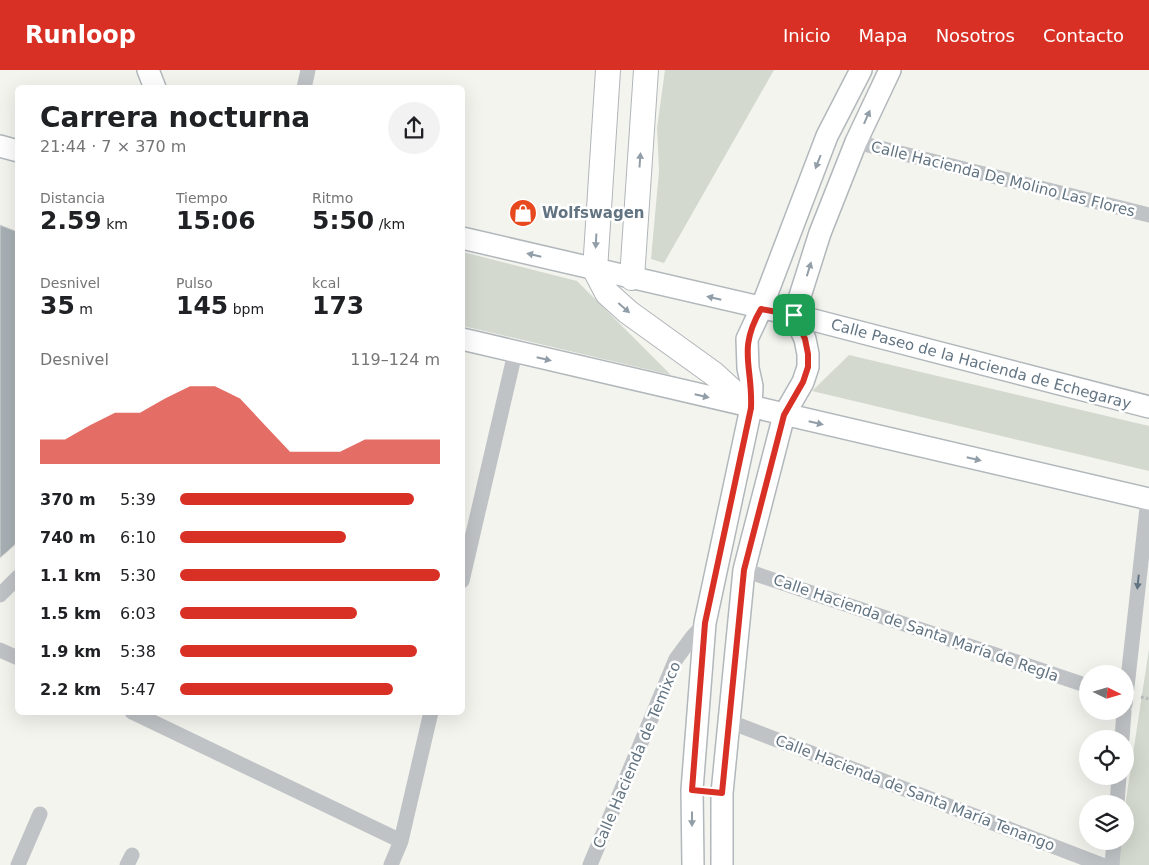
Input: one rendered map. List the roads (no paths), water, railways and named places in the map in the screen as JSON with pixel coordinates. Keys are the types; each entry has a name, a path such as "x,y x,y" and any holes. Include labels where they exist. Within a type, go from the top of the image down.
{"main road":[{"path":"148,70 154,85"},
{"path":"608,70 595,270 607,293 628,312 714,374 751,408"},
{"path":"632,278 646,70"},
{"path":"693,865 692,790 705,623 751,408 752,386 748,368 747,339 761,309 828,136 860,70"},
{"path":"722,865 722,793 744,570 784,415 803,382 808,367 805,339 794,315 820,233 856,142 890,70"},
{"path":"0,146 15,150"},
{"path":"599,202 606,211 616,215 629,211 637,200"},
{"name":"Calle Paseo de la Hacienda de Echegaray","path":"465,239 761,309 794,315 1149,407"},
{"path":"465,340 515,353 1148,499"},
{"path":"692,790 722,793"}],"street":[{"path":"305,85 308,70"},
{"name":"Calle Hacienda De Molino Las Flores","path":"856,142 1149,215"},
{"path":"465,568 515,353"},
{"path":"1129,665 1148,499"},
{"name":"Calle Hacienda de Santa María de Regla","path":"744,570 1079,683"},
{"path":"0,595 15,580"},
{"name":"Calle Hacienda de Temixco","path":"590,865 676,659 705,623"},
{"path":"0,650 15,657"},
{"path":"138,715 401,841"},
{"path":"392,865 401,841 430,715"},
{"name":"Calle Hacienda de Santa María Tenango","path":"728,721 1102,865"},
{"path":"18,865 40,814"},
{"path":"1112,865 1113,850"}],"place":[{"name":"Wolfswagen","path":"523,213"}]}
